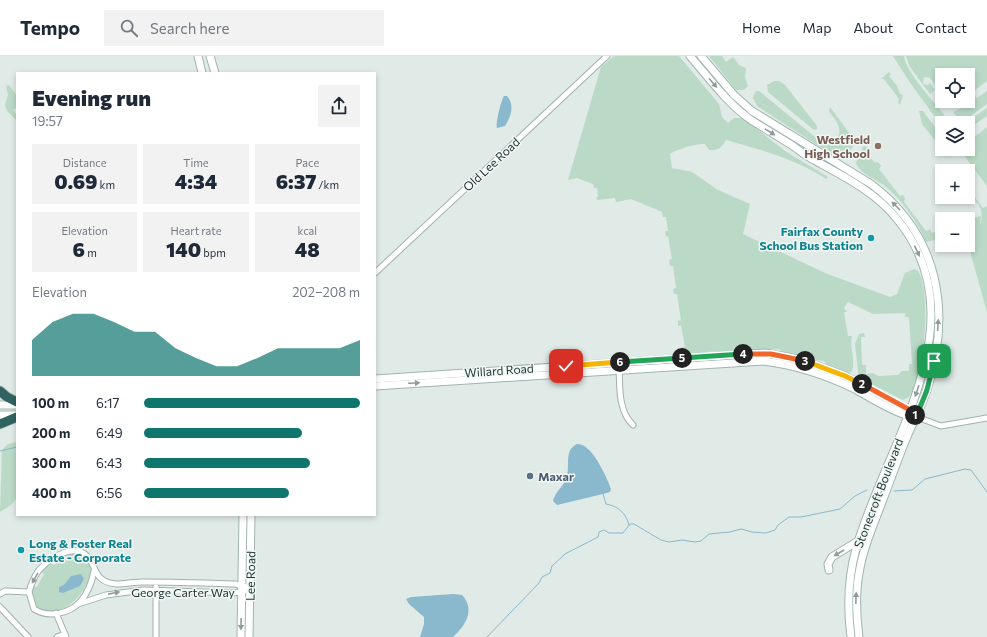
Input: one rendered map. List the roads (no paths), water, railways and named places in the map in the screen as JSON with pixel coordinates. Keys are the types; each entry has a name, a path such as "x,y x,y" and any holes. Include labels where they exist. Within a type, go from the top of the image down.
{"highway":[{"path":"0,391 7,398 16,402"},
{"path":"0,424 16,416"}],"main road":[{"path":"198,56 202,72"},
{"path":"210,56 216,72"},
{"name":"Stonecroft Boulevard","path":"690,56 738,110 814,160 875,197 897,219 909,236 919,253 926,273 930,294 931,317 926,363 909,413 858,541 849,588 851,637"},
{"name":"Stonecroft Boulevard","path":"701,56 734,94 752,111 882,192 903,214 918,235 934,274 938,296 939,318 936,349 930,377 916,417 861,560 856,602 859,637"},
{"name":"Willard Road","path":"376,379 749,353 783,356 816,364 845,376 916,417"},
{"name":"Willard Road","path":"376,386 750,361 782,363 813,371 909,413"},
{"path":"0,405 16,405"},
{"path":"0,415 16,416"},
{"name":"Lee Road","path":"241,637 243,516"},
{"name":"Lee Road","path":"249,637 251,516"},
{"path":"829,570 828,564 832,557 858,541"}],"street":[{"name":"Old Lee Road","path":"376,271 607,56"},
{"path":"619,362 622,408 626,417 633,425"},
{"path":"916,417 941,426 987,418"},
{"name":"George Carter Way","path":"29,592 39,571 51,560 68,552 77,551 86,555 90,559 94,571 102,578 115,584 156,582 242,588"},
{"path":"77,604 87,591 94,571"},
{"path":"156,582 156,637"},
{"name":"George Carter Way","path":"56,613 77,604 117,592 156,589 250,588"},
{"path":"0,594 5,591 29,592 34,609 44,614 56,613 65,635 57,637"},
{"path":"0,608 28,637"}],"water":[{"path":"504,96 507,96 511,103 511,111 505,126 497,128 501,102"},
{"path":"577,444 588,448 593,454 598,461 611,489 610,492 557,505 553,501 554,497 566,480 570,450"},
{"path":"81,574 84,579 80,586 63,593 59,592 59,587 64,585 71,576"},
{"path":"453,594 462,595 466,601 468,612 465,623 453,637 420,637 424,624 424,617 409,604 406,599 411,597"}],"waterway":[{"path":"0,451 16,447"},
{"path":"894,491 912,490 925,479 965,469 971,470 987,492"},
{"path":"487,637 539,583 542,577 550,573 552,566 565,554 598,537 599,532 604,530 609,533 623,533 630,524 634,524 661,540 669,542 682,540 695,542 701,541 709,534 730,532 741,529 752,532 766,533 775,530 778,525 789,517 801,517 840,509 855,496 867,490"},
{"path":"603,494 606,504 618,508 626,517 629,525"}],"place":[{"name":"Westfield High School","path":"878,146"},
{"name":"Fairfax County School Bus Station","path":"871,238"},
{"name":"Maxar","path":"530,476"},
{"name":"Long & Foster Real Estate - Corporate","path":"21,550"}]}
